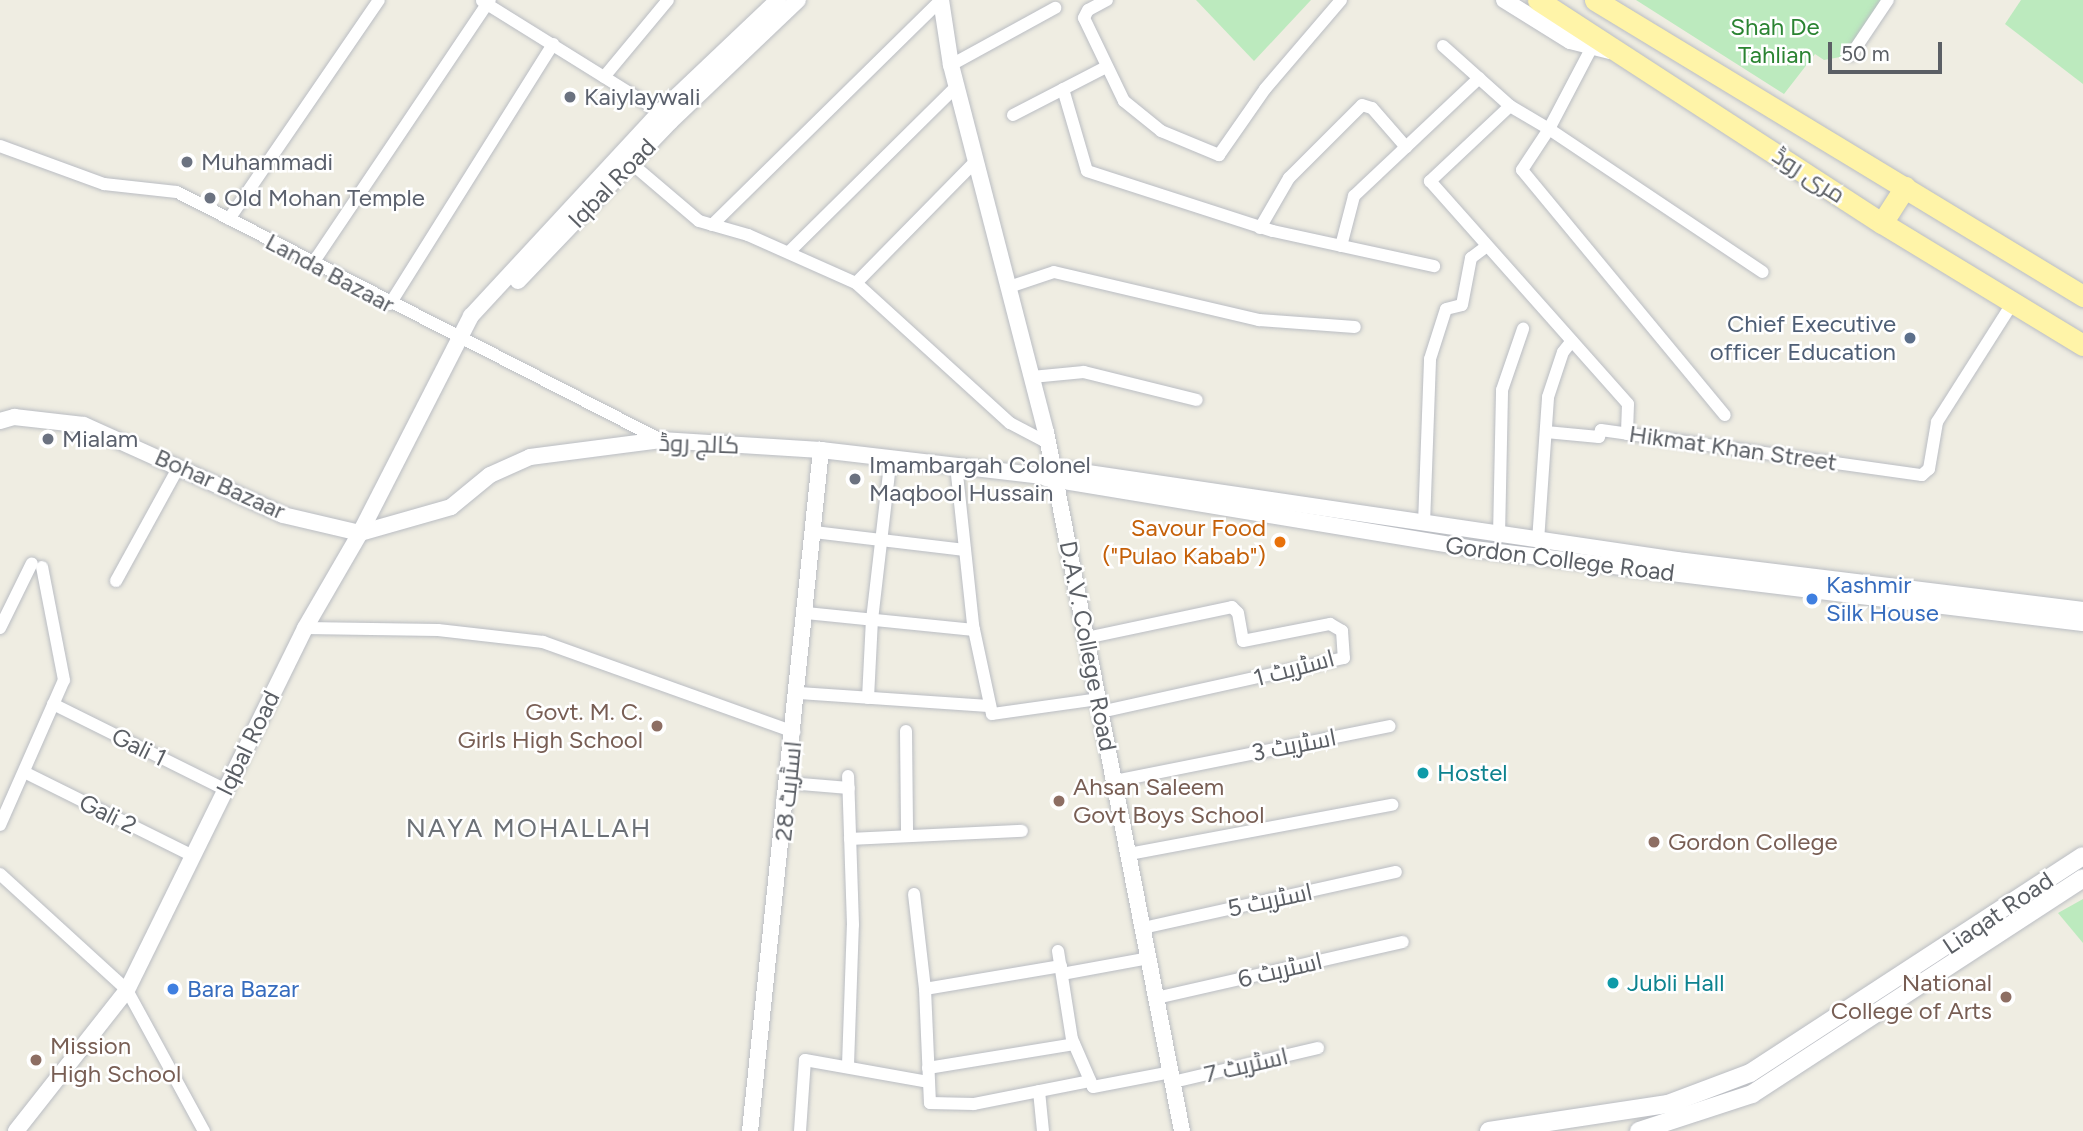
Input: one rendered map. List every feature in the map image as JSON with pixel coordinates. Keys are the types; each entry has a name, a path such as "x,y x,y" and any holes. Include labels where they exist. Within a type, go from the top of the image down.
{"main road":[{"name":"مری روڈ","path":"1538,0 1882,223 2083,345"},
{"name":"مری روڈ","path":"1598,1 2083,296"},
{"path":"1882,223 1905,187"},
{"name":"Liaqat Road","path":"1489,1131 1668,1104 1750,1073 2083,856"},
{"name":"Liaqat Road","path":"1639,1131 1752,1094 2083,878"}],"street":[{"path":"229,219 379,0"},
{"path":"604,77 668,0"},
{"name":"Iqbal Road","path":"626,159 660,112 778,0"},
{"name":"Iqbal Road","path":"16,1131 127,990 305,628 360,533 461,341 626,159 798,0"},
{"path":"712,225 941,0"},
{"name":"D.A.V. College Road","path":"941,0 951,65 1048,443 1050,476 1100,706 1182,1131"},
{"path":"1107,0 1084,14 1124,101 1161,131 1219,155 1265,89 1341,0"},
{"path":"1504,0 1543,27 1592,47 1622,54"},
{"path":"1852,55 1888,0"},
{"path":"313,263 486,1 660,112"},
{"path":"951,65 1055,8"},
{"path":"390,304 553,44"},
{"path":"1443,46 1510,106 1549,129 1763,272"},
{"path":"1592,47 1549,129 1522,170 1725,415"},
{"path":"1013,115 1107,67"},
{"path":"1341,246 1354,196 1479,78"},
{"path":"789,252 957,86"},
{"path":"1063,89 1087,172 1260,228 1434,266"},
{"path":"1260,228 1289,178 1362,105 1372,108 1406,147"},
{"path":"1510,106 1430,181 1628,404 1627,435"},
{"name":"Landa Bazaar","path":"0,146 104,184 177,192 461,341 661,440"},
{"path":"626,159 699,221 789,252 856,283 1010,424 1048,443"},
{"path":"856,283 976,161"},
{"path":"1424,524 1430,359 1446,309 1462,305 1471,258 1487,246"},
{"path":"1009,287 1054,272 1259,320 1355,327"},
{"name":"Hikmat Khan Street","path":"1546,432 1599,437 1601,430 1926,474 1937,422 2012,304"},
{"path":"1499,536 1502,390 1523,329"},
{"path":"1538,541 1548,397 1563,352 1572,341"},
{"path":"1032,377 1084,372 1197,400"},
{"name":"Bohar Bazaar","path":"0,421 14,417 84,425 283,514 360,533"},
{"name":"کالج روڈ","path":"360,533 451,507 490,475 530,457 661,440 821,450 1050,476"},
{"name":"اسٹریٹ 28","path":"750,1131 789,783 821,450"},
{"path":"868,698 872,620 891,457"},
{"path":"956,465 974,630 990,706 996,716 1100,706"},
{"path":"116,581 178,468"},
{"name":"Gordon College Road","path":"1050,476 2083,610"},
{"name":"Gordon College Road","path":"1050,476 1474,549 2083,623"},
{"path":"814,532 965,550"},
{"path":"0,628 37,565 64,680 0,825"},
{"name":"اسٹریٹ 1","path":"1086,638 1232,607 1238,613 1243,641 1330,624 1342,631 1344,658 1100,706"},
{"path":"806,613 974,630"},
{"path":"305,628 438,630 543,642 794,732"},
{"path":"798,694 990,706"},
{"name":"Gali 1","path":"53,704 226,790"},
{"name":"اسٹریٹ 3","path":"1115,781 1390,726"},
{"path":"906,731 907,835"},
{"name":"Gali 2","path":"23,772 193,856"},
{"path":"789,783 849,782 853,925 848,1065"},
{"path":"1129,854 1392,805"},
{"path":"850,839 1022,831"},
{"name":"اسٹریٹ 5","path":"1143,928 1396,872"},
{"path":"0,874 127,990 204,1131"},
{"path":"914,894 925,989 930,1103 974,1104 1090,1081 1074,1044 1058,951"},
{"name":"اسٹریٹ 6","path":"1156,998 1403,942"},
{"path":"925,989 1149,958"},
{"path":"928,1068 1074,1044"},
{"name":"اسٹریٹ 7","path":"1090,1081 1093,1087 1172,1077 1318,1048"},
{"path":"800,1131 806,1060 848,1065 929,1082"},
{"path":"1039,1091 1043,1131"}],"green space":[{"path":"1196,0 1311,0 1254,61"},
{"name":"Shah De Tahlian","path":"1636,0 1888,0 1851,55 1824,60 1815,54 1784,94"},
{"path":"2021,0 2083,0 2083,84 2005,24"},
{"path":"2083,899 2083,943 2058,913"}],"place":[{"name":"Kaiylaywali","path":"570,97"},
{"name":"Muhammadi","path":"187,162"},
{"name":"Old Mohan Temple","path":"210,198"},
{"name":"Chief Executive officer Education","path":"1910,338"},
{"name":"Mialam","path":"48,439"},
{"name":"Imambargah Colonel Maqbool Hussain","path":"855,479"},
{"name":"Savour Food (\"Pulao Kabab\")","path":"1280,542"},
{"name":"Kashmir Silk House","path":"1812,599"},
{"name":"Govt. M. C. Girls High School","path":"657,726"},
{"name":"Hostel","path":"1423,773"},
{"name":"Ahsan Saleem Govt Boys School","path":"1059,801"},
{"name":"Gordon College","path":"1654,842"},
{"name":"Jubli Hall","path":"1613,983"},
{"name":"Bara Bazar","path":"173,989"},
{"name":"National College of Arts","path":"2006,997"},
{"name":"Mission High School","path":"36,1060"}],"district":[{"name":"NAYA MOHALLAH","path":"529,829"}]}
